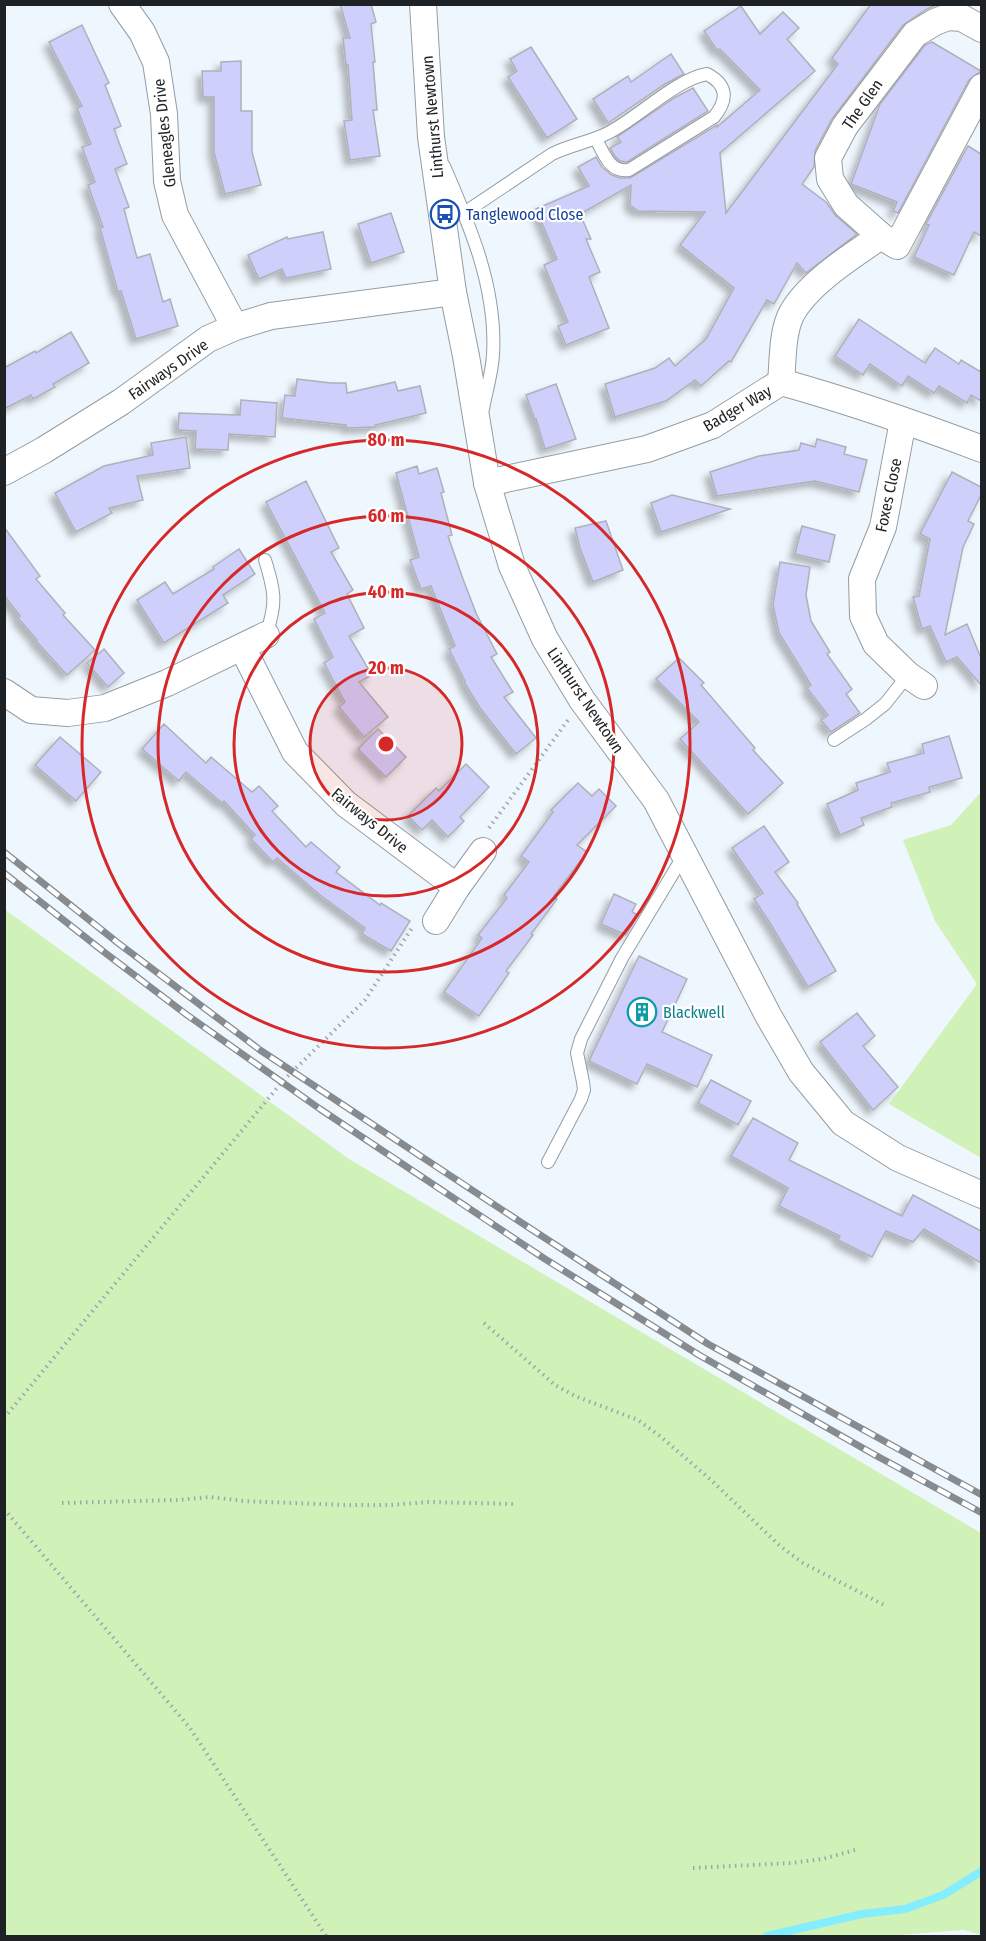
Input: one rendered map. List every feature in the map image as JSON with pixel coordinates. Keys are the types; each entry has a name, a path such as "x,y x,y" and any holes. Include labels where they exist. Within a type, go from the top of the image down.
{"street":[{"name":"Gleneagles Drive","path":"122,4 142,32 156,62 164,114 167,181 175,215 235,327"},
{"name":"Linthurst Newtown","path":"423,4 431,137 453,292 487,483 512,566 545,639 582,700 656,801 769,1017 801,1072 843,1123 898,1158 981,1195"},
{"name":"The Glen","path":"881,236 846,205 830,179 828,158 845,126 915,34 948,17 962,18 981,29"},
{"path":"782,382 784,346 790,317 808,292 840,264 881,236 897,246 981,87"},
{"name":"Fairways Drive","path":"4,472 122,402 208,339 235,327 271,316 453,292"},
{"name":"Badger Way","path":"487,483 647,449 712,426 782,382 820,392 981,449"},
{"name":"Foxes Close","path":"903,422 883,527 862,579 863,616 876,644 916,680"},
{"path":"4,692 32,710 69,713 105,708 167,683 266,635"},
{"name":"Fairways Drive","path":"242,647 295,752 346,804 457,887"},
{"path":"436,921 483,851"}],"lane":[{"path":"464,213 552,154 610,132 689,80 707,74 715,78 724,93 724,100 714,117 629,170 621,172 613,168 596,139"},
{"path":"431,137 470,225 486,279 493,356 478,433"},
{"path":"265,560 274,589 273,615 266,635"},
{"path":"834,740 867,719 916,680"},
{"path":"548,1162 584,1090 577,1053 581,1039 622,958 685,854"}],"path":[{"path":"483,851 478,843 582,700"},
{"path":"4,1418 278,1088 365,1000 423,912 436,921"},
{"path":"484,1323 555,1385 574,1396 638,1420 660,1436 780,1545 803,1563 886,1606"},
{"path":"62,1503 210,1497 243,1501 344,1505 428,1502 515,1504"},
{"path":"4,1509 190,1728 326,1936"},
{"path":"693,1868 791,1863 823,1859 855,1850"}],"green space":[{"path":"981,792 981,1158 889,1104 977,984 935,921 903,840 951,825"},
{"path":"4,909 349,1159 981,1533 981,1935 964,1930 885,1936 5,1936"}],"building":[{"path":"340,4 371,4 376,22 371,24 377,110 373,110 380,156 350,160 344,121 352,120 348,65 346,65 343,38 350,38"},
{"path":"871,4 939,4 903,25 832,119 815,151 814,167 802,184 826,202 836,216 857,234 806,273 797,263 774,304 767,300 731,362 729,361 701,386 695,380 666,401 615,417 605,384 655,368 669,358 675,366 706,339 734,288 680,245 705,212 638,211 630,205 631,185 580,214 591,239 586,239 600,272 589,277 609,328 566,345 558,326 568,322 544,265 557,259 536,209 589,186 578,167 596,157 602,167 612,175 630,178 717,125 717,127 760,90 720,49 717,50 704,31 741,6 760,34 783,12 799,28 787,39 815,71 720,153 726,213 838,64 832,58"},
{"path":"82,25 109,83 105,85 121,126 114,129 127,164 115,169 129,207 124,209 137,258 150,254 163,302 170,299 178,326 136,339 121,291 118,292 100,228 103,227 88,185 95,182 82,147 91,144 77,108 82,106 49,42"},
{"path":"932,42 981,71 969,80 898,213 893,211 897,202 851,184 880,104 925,45"},
{"path":"531,47 577,119 547,138 508,77 517,71 510,59"},
{"path":"671,54 684,74 665,84 608,123 593,99 628,76 631,82"},
{"path":"241,61 241,111 252,111 252,152 261,185 225,194 214,152 214,97 203,97 202,71 221,71 221,62"},
{"path":"693,88 708,111 627,162 620,161 615,156 610,148 621,142 617,137 674,98"},
{"path":"968,146 981,154 981,236 974,232 954,275 914,257 929,225 926,224"},
{"path":"391,213 404,252 371,263 358,224"},
{"path":"323,232 331,269 286,278 282,269 259,279 248,255 287,237 288,239"},
{"path":"859,319 925,363 935,348 959,364 961,360 981,372 981,401 971,395 967,403 939,386 934,393 908,376 902,386 870,364 863,375 835,356"},
{"path":"71,332 89,363 53,384 55,387 33,399 31,395 4,409 4,368 35,351 36,353"},
{"path":"297,379 346,383 347,393 395,382 398,391 420,386 426,413 375,425 375,427 347,428 346,425 282,418 285,395 295,396"},
{"path":"556,384 576,439 545,449 526,395"},
{"path":"241,400 277,403 275,437 229,434 228,450 195,449 196,431 178,430 179,413 240,415"},
{"path":"186,437 190,468 137,476 143,500 109,508 112,513 76,532 55,493 104,466 153,455 151,443"},
{"path":"817,439 846,447 844,454 867,460 859,492 815,481 717,496 710,472 759,456 799,450 801,443 815,447"},
{"path":"417,466 419,474 437,468 452,535 448,536 476,613 497,654 491,657 513,692 504,697 536,738 516,754 480,708 464,682 449,649 455,646 431,586 421,589 410,560 419,557 396,473"},
{"path":"952,472 981,487 981,495 968,521 974,524 963,547 945,635 967,624 981,658 981,685 957,657 946,662 930,626 922,629 913,597 919,596 930,539 920,534"},
{"path":"306,481 339,548 331,552 353,590 347,594 364,628 349,636 372,675 359,682 388,717 364,737 339,707 345,702 324,663 333,657 314,619 325,613 266,502"},
{"path":"672,495 730,509 661,532 651,503"},
{"path":"606,521 623,570 593,582 575,528"},
{"path":"802,526 835,535 829,562 795,554"},
{"path":"4,527 40,576 36,579 65,613 63,615 95,650 67,675 36,641 4,595"},
{"path":"239,549 255,574 223,595 228,603 164,643 137,600 165,582 173,594 214,569 213,567"},
{"path":"780,562 810,567 806,595 811,621 830,652 827,654 852,689 846,694 860,713 831,732 821,720 828,715 807,688 811,685 779,633 773,605"},
{"path":"104,649 124,673 108,687 87,663"},
{"path":"679,658 704,683 701,685 755,748 753,750 783,783 748,814 680,739 699,722 656,679"},
{"path":"164,724 206,763 211,757 252,792 259,786 278,806 272,811 306,847 311,842 340,867 336,872 380,905 381,903 410,921 391,951 362,934 365,928 320,895 277,858 273,862 251,839 255,835 224,801 222,803 186,772 179,781 142,749"},
{"path":"378,729 406,757 386,777 358,749"},
{"path":"949,736 962,778 929,787 930,792 891,803 892,807 861,818 864,825 840,835 827,804 858,790 856,783 890,772 887,763 924,753 922,744"},
{"path":"60,737 101,772 76,801 35,765"},
{"path":"466,764 489,787 460,817 464,821 448,837 432,820 422,830 408,816 436,788 439,791"},
{"path":"578,783 592,796 599,789 616,806 577,845 587,852 554,896 557,899 506,971 509,973 479,1016 444,992 482,938 478,935 507,898 504,895 529,862 521,856 553,812 551,810"},
{"path":"764,826 789,862 775,872 798,903 836,971 808,987 754,899 763,893 732,848"},
{"path":"614,894 636,904 632,912 638,915 626,935 601,924"},
{"name":"Blackwell","path":"639,956 687,979 662,1032 712,1055 697,1087 647,1064 637,1084 589,1061"},
{"path":"857,1013 875,1036 863,1046 898,1087 873,1110 820,1042"},
{"path":"711,1080 751,1101 738,1125 698,1103"},
{"path":"753,1118 798,1143 789,1160 902,1216 913,1195 981,1231 981,1263 924,1229 913,1242 886,1231 872,1257 838,1240 840,1236 779,1206 788,1188 731,1156"}],"waterway":[{"path":"767,1936 862,1914 905,1909 943,1895 982,1871"}],"railway":[{"path":"4,852 118,943 260,1050 528,1227 708,1344 982,1495"},
{"path":"4,873 187,1015 320,1109 545,1259 699,1355 982,1513"}],"place":[{"name":"Tanglewood Close","path":"445,214"},
{"name":"Blackwell","path":"642,1012"}]}
